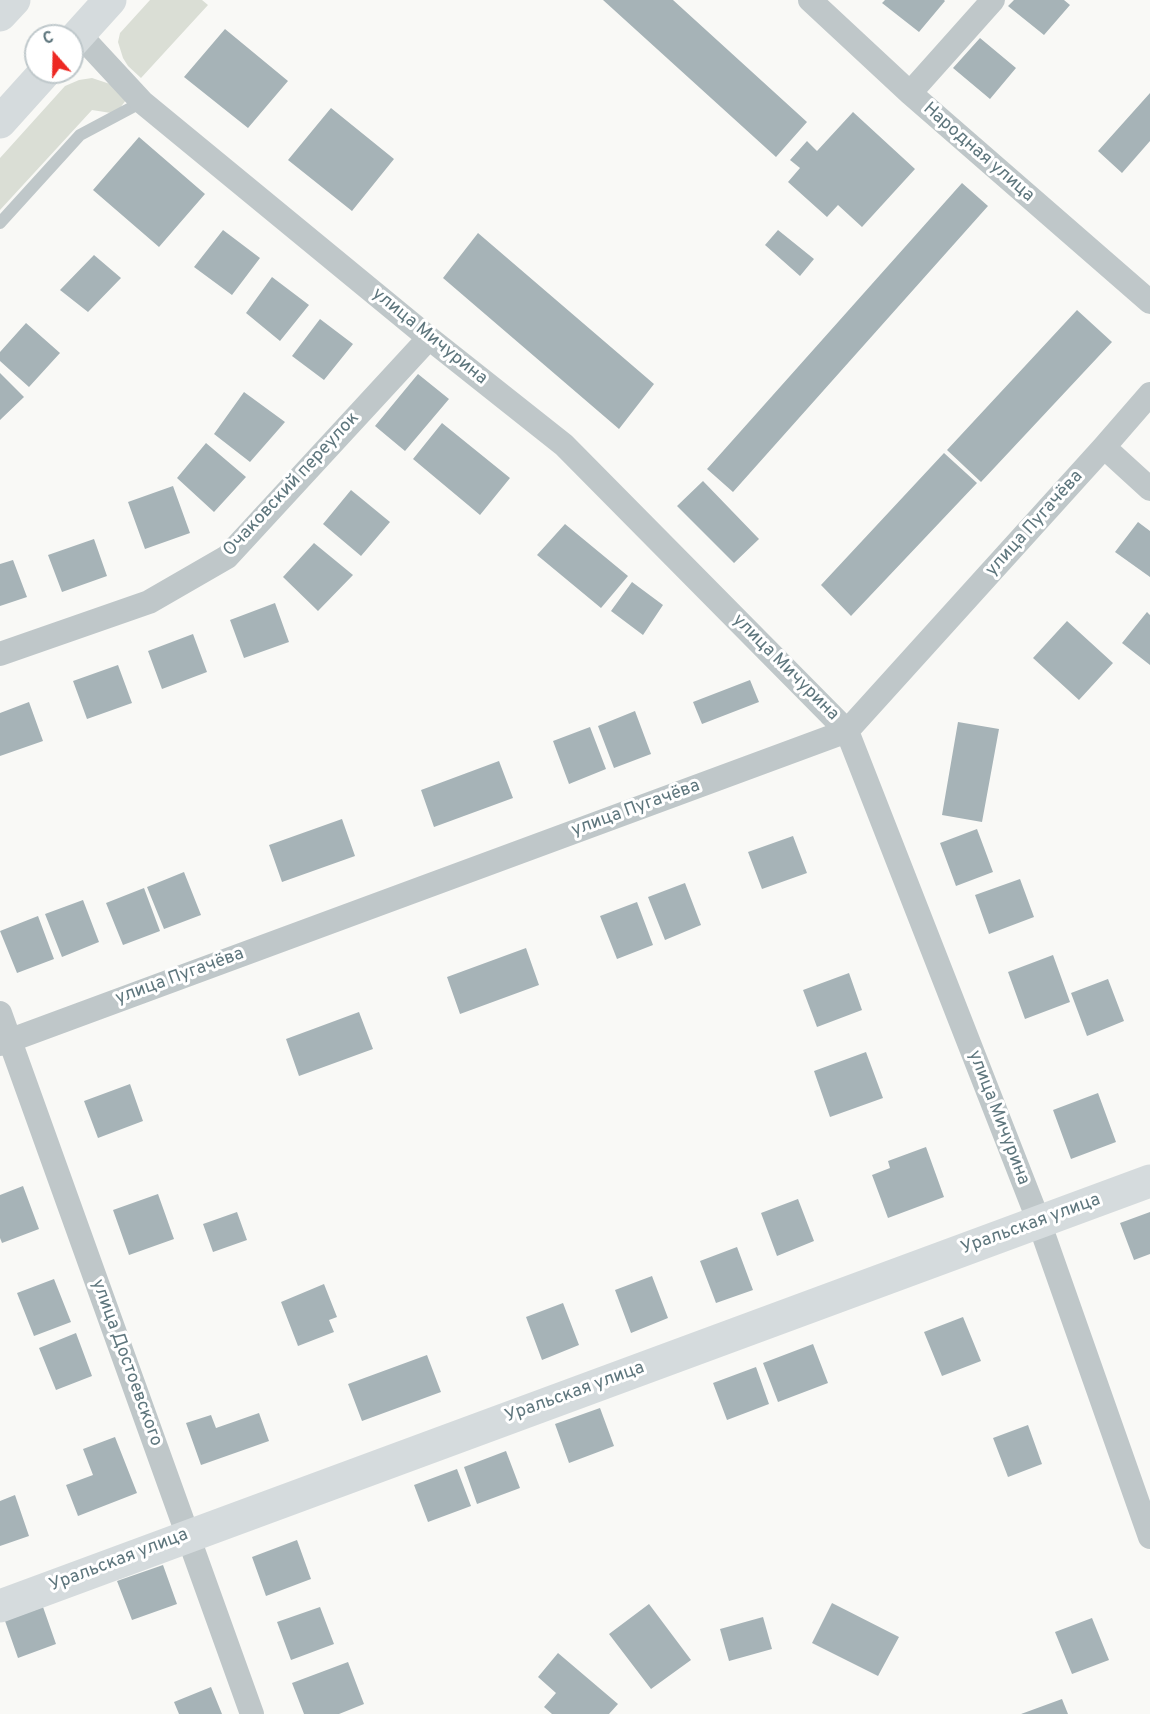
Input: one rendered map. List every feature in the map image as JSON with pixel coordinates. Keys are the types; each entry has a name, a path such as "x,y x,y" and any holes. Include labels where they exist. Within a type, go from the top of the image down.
{"street":[{"path":"0,15 14,0"},
{"path":"84,29 110,0"},
{"name":"Народная улица","path":"810,0 910,93 1150,302"},
{"path":"910,93 993,0"},
{"name":"улица Мичурина","path":"84,46 142,102 429,338 564,445 847,731 1039,1222 1150,1537"},
{"path":"0,122 34,84"},
{"name":"Очаковский переулок","path":"0,654 149,602 226,557 429,338"},
{"name":"улица Пугачёва","path":"5,1042 847,731 1150,394"},
{"path":"1104,447 1150,489"},
{"name":"улица Достоевского","path":"0,1013 5,1042 252,1714"},
{"name":"Уральская улица","path":"0,1606 1150,1181"}],"lane":[{"path":"0,223 80,135 142,102"}],"shaded area":[{"path":"150,0 202,0 208,5 141,78 128,66 118,42 120,33"},
{"path":"92,78 110,84 126,100 120,108 111,113 92,110 0,210 0,158 65,86 84,84 84,79"}],"building":[{"path":"603,0 673,0 807,122 776,157"},
{"path":"885,0 945,1 919,32 882,3"},
{"path":"1014,0 1064,0 1070,5 1044,35 1008,6"},
{"path":"225,29 288,81 248,128 184,77"},
{"path":"980,38 1016,68 990,99 953,68"},
{"path":"1150,93 1150,141 1122,173 1098,151"},
{"path":"331,108 394,159 352,211 288,160"},
{"path":"853,112 915,169 862,227 838,205 827,217 788,182 800,168 790,160 807,141 817,151"},
{"path":"139,137 205,194 159,247 93,190"},
{"path":"962,183 988,206 733,492 707,469"},
{"path":"223,230 260,258 232,295 194,267"},
{"path":"778,230 814,259 800,276 765,245"},
{"path":"478,233 654,384 619,429 443,278"},
{"path":"94,255 121,278 88,312 60,290"},
{"path":"272,277 309,305 280,341 246,313"},
{"path":"1077,310 1112,342 981,482 947,450"},
{"path":"320,319 353,344 324,380 292,356"},
{"path":"26,323 60,353 29,387 0,361 0,352"},
{"path":"0,373 24,397 0,420"},
{"path":"418,374 449,399 405,451 375,426"},
{"path":"244,392 285,422 250,462 214,434"},
{"path":"442,423 510,478 480,515 413,459"},
{"path":"206,443 246,477 214,512 177,478"},
{"path":"944,453 977,483 851,616 821,585"},
{"path":"703,481 759,539 734,563 677,506"},
{"path":"173,486 190,533 145,549 128,502"},
{"path":"351,490 390,522 361,556 323,524"},
{"path":"1138,522 1150,531 1150,577 1115,552"},
{"path":"565,524 628,576 601,608 537,555"},
{"path":"94,539 107,576 62,592 48,555"},
{"path":"314,543 353,575 318,611 283,577"},
{"path":"13,560 27,597 0,606 0,564"},
{"path":"632,582 663,605 643,635 611,611"},
{"path":"275,603 289,642 244,658 230,620"},
{"path":"1147,612 1150,615 1150,665 1122,643"},
{"path":"1067,621 1113,663 1079,700 1033,658"},
{"path":"193,634 207,672 162,689 148,651"},
{"path":"118,665 132,703 87,719 73,681"},
{"path":"750,680 759,702 702,724 693,702"},
{"path":"29,702 43,741 0,756 0,713"},
{"path":"635,711 651,754 614,768 598,726"},
{"path":"958,722 999,729 982,822 942,815"},
{"path":"590,727 606,769 569,784 553,741"},
{"path":"499,761 513,798 434,827 421,790"},
{"path":"342,819 355,856 282,882 269,845"},
{"path":"977,829 993,872 956,886 940,843"},
{"path":"793,836 807,873 762,889 748,852"},
{"path":"184,872 201,915 164,929 147,887"},
{"path":"1020,879 1034,917 989,934 975,895"},
{"path":"685,883 701,925 665,940 648,897"},
{"path":"144,888 160,931 123,945 106,903"},
{"path":"83,900 99,942 62,957 45,914"},
{"path":"637,902 653,945 617,959 600,916"},
{"path":"38,916 54,959 17,973 0,931"},
{"path":"526,948 539,985 460,1014 447,977"},
{"path":"1053,955 1070,1002 1025,1019 1008,972"},
{"path":"849,973 862,1010 817,1027 803,990"},
{"path":"1108,979 1124,1021 1087,1036 1071,993"},
{"path":"359,1012 373,1049 299,1076 286,1039"},
{"path":"866,1052 883,1098 830,1117 814,1071"},
{"path":"130,1084 143,1121 98,1138 84,1101"},
{"path":"1098,1093 1116,1142 1071,1159 1053,1110"},
{"path":"926,1147 944,1197 888,1218 872,1175 890,1168 888,1161"},
{"path":"23,1186 39,1229 2,1243 0,1195"},
{"path":"158,1194 174,1239 129,1255 113,1210"},
{"path":"798,1199 814,1241 777,1256 761,1213"},
{"path":"237,1212 247,1240 213,1252 203,1224"},
{"path":"1150,1212 1150,1254 1134,1260 1120,1223"},
{"path":"737,1247 753,1290 716,1303 700,1261"},
{"path":"652,1276 668,1318 631,1333 615,1290"},
{"path":"54,1279 71,1322 34,1336 17,1293"},
{"path":"324,1284 337,1317 329,1320 334,1332 298,1346 281,1302"},
{"path":"563,1303 579,1345 542,1360 526,1317"},
{"path":"963,1317 981,1361 942,1376 924,1332"},
{"path":"76,1333 92,1376 56,1390 39,1348"},
{"path":"813,1344 828,1383 778,1402 763,1363"},
{"path":"427,1355 441,1392 362,1421 348,1384"},
{"path":"756,1367 769,1404 727,1420 713,1383"},
{"path":"600,1408 614,1446 569,1463 555,1424"},
{"path":"259,1413 269,1441 201,1465 186,1423 211,1415 216,1428"},
{"path":"1028,1425 1042,1464 1008,1477 993,1438"},
{"path":"115,1437 137,1493 78,1516 66,1485 93,1475 83,1449"},
{"path":"506,1451 520,1488 477,1504 464,1467"},
{"path":"457,1469 471,1506 428,1522 414,1485"},
{"path":"15,1495 29,1536 0,1546 0,1501"},
{"path":"297,1540 311,1579 266,1596 252,1557"},
{"path":"163,1565 177,1604 132,1620 117,1581"},
{"path":"832,1603 899,1637 878,1676 812,1643"},
{"path":"649,1604 691,1660 651,1689 609,1634"},
{"path":"43,1607 56,1644 18,1658 5,1621"},
{"path":"320,1607 334,1644 291,1660 277,1622"},
{"path":"763,1617 772,1649 729,1661 720,1629"},
{"path":"1092,1618 1109,1660 1072,1674 1055,1632"},
{"path":"558,1653 618,1704 609,1714 552,1714 544,1707 556,1693 538,1677"},
{"path":"348,1662 364,1704 339,1714 304,1714 292,1683"},
{"path":"211,1687 222,1714 179,1714 174,1702"},
{"path":"1062,1699 1068,1714 1021,1714"}]}
